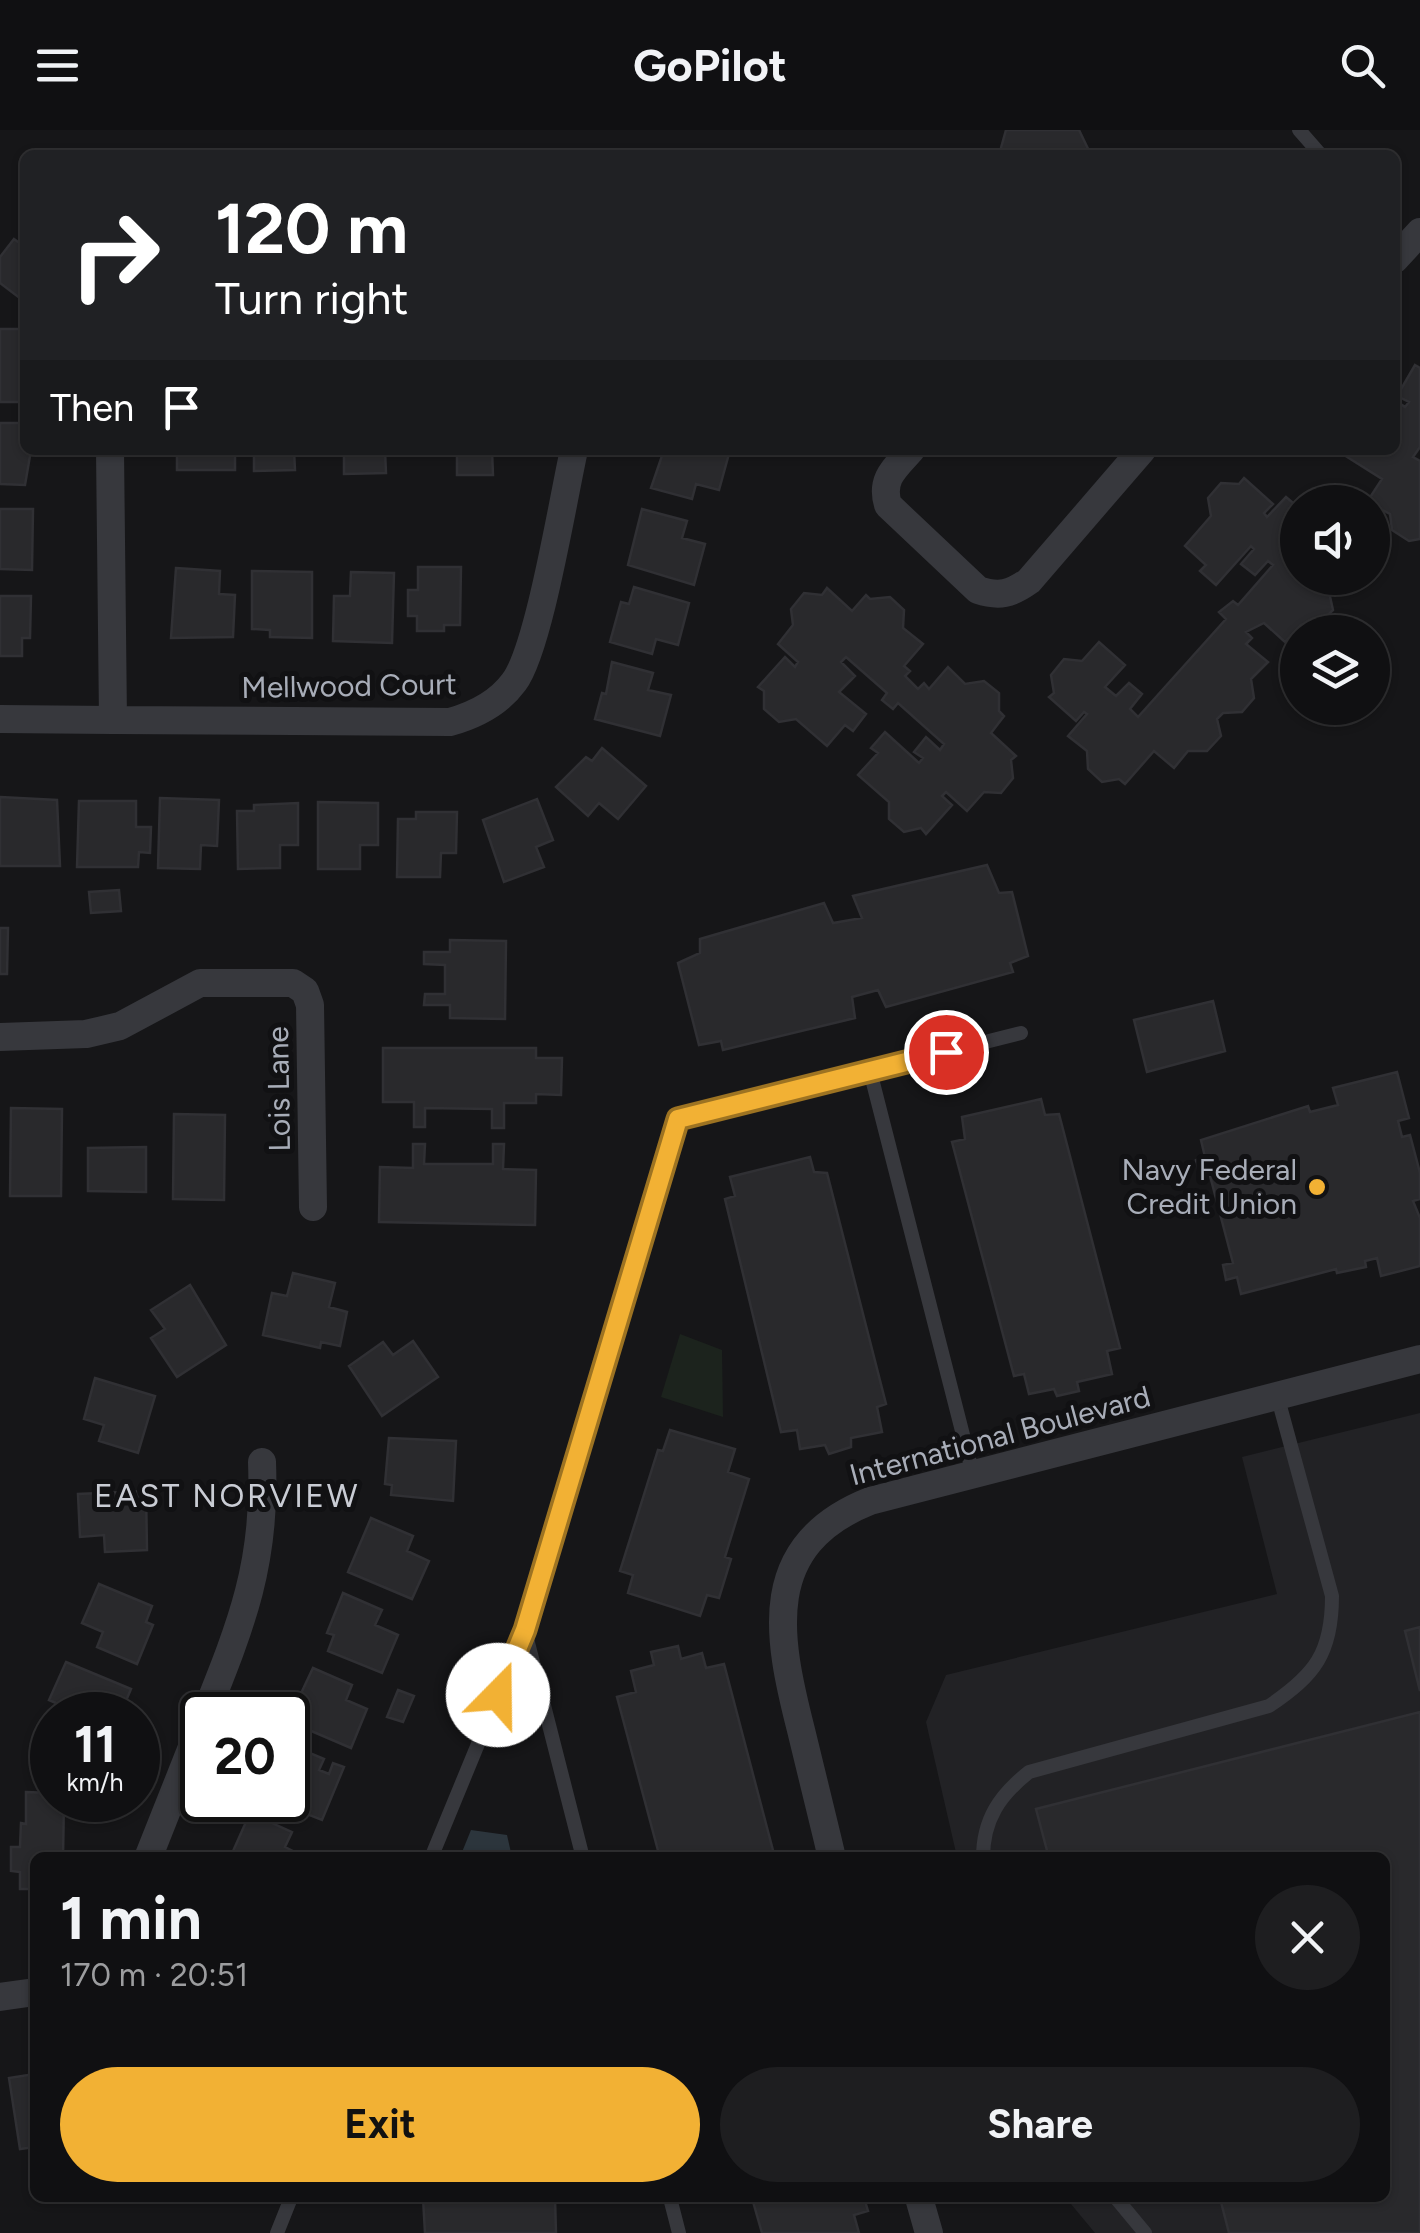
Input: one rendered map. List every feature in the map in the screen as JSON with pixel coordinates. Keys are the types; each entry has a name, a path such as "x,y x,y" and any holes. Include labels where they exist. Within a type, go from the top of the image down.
{"street":[{"path":"110,455 113,720"},
{"name":"Mellwood Court","path":"0,718 450,722 472,716 496,702 525,663 573,455"},
{"path":"907,455 888,476 884,491 888,505 978,590 996,596 1014,592 1029,582 1138,455"},
{"name":"Lois Lane","path":"0,1037 86,1034 120,1026 200,983 294,982 305,991 310,1005 313,1207"},
{"name":"International Boulevard","path":"831,1852 781,1652 780,1614 788,1577 818,1532 851,1509 1420,1359"},
{"path":"215,1692 248,1611 259,1555 262,1462"},
{"path":"150,1852 180,1777"},
{"path":"0,1997 30,1993"},
{"path":"920,2202 928,2233"}],"lane":[{"path":"1299,130 1317,150"},
{"path":"433,1852 525,1630 678,1119 1022,1033"},
{"path":"870,1071 973,1474"},
{"path":"984,1852 991,1814 1006,1790 1028,1772 1269,1706 1303,1682 1321,1658 1332,1626 1332,1596 1277,1396"},
{"path":"525,1630 581,1852"},
{"path":"276,2233 289,2202"},
{"path":"671,2202 679,2233"},
{"path":"1119,2202 1145,2233"}],"shaded area":[{"path":"680,1334 722,1350 723,1417 661,1397"},
{"path":"1420,1413 1420,2233 1095,2233 1069,2202 1390,2202 1390,1852 956,1852 926,1722 946,1675 1277,1594 1242,1457"},
{"path":"471,1830 507,1835 511,1852 462,1852"}],"building":[{"path":"1006,130 1079,130 1089,150 1002,150"},
{"path":"14,239 20,243 20,298 0,283 0,257"},
{"path":"0,329 20,329 20,402 0,402"},
{"path":"1415,365 1420,368 1420,447 1413,457 1420,461 1420,539 1409,541 1392,530 1390,485 1378,485 1382,479 1344,455 1400,455 1400,404 1405,407 1409,402 1400,398"},
{"path":"0,423 20,423 20,455 30,455 25,485 0,484"},
{"path":"177,455 235,455 235,470 177,470"},
{"path":"254,455 294,455 295,470 254,471"},
{"path":"344,455 385,455 386,473 344,474"},
{"path":"457,455 492,455 493,475 457,475"},
{"path":"662,455 729,455 719,490 696,484 692,499 651,488"},
{"path":"1244,478 1273,504 1264,513 1267,517 1280,503 1280,595 1330,595 1333,610 1328,615 1280,615 1280,637 1264,623 1246,632 1252,638 1246,644 1268,662 1251,679 1254,698 1242,712 1223,713 1217,719 1221,736 1207,751 1188,751 1174,768 1154,751 1125,784 1119,779 1102,782 1088,769 1087,751 1068,736 1087,714 1084,712 1076,721 1049,697 1054,693 1051,675 1064,659 1082,661 1099,642 1125,665 1105,687 1116,696 1129,683 1142,694 1130,709 1138,717 1226,619 1219,612 1233,601 1238,605 1273,565 1268,561 1255,575 1241,564 1254,549 1251,546 1216,585 1200,571 1206,565 1185,546 1211,516 1208,498 1221,483 1239,484"},
{"path":"0,509 33,509 32,570 0,569"},
{"path":"642,509 687,521 682,538 705,544 694,585 628,565"},
{"path":"418,567 461,567 460,625 444,625 444,631 417,631 417,616 408,616 408,590 418,590"},
{"path":"176,568 220,571 219,594 235,595 233,637 171,638"},
{"path":"252,571 312,572 312,638 270,637 270,630 252,629"},
{"path":"351,572 394,573 392,643 333,641 334,596 350,596"},
{"path":"634,587 689,603 678,645 656,639 652,654 610,642 621,602 629,604"},
{"path":"827,588 852,611 866,595 870,599 890,597 904,610 903,628 923,644 904,666 910,671 905,676 918,689 924,683 929,689 948,667 965,684 984,681 999,693 999,711 1004,716 991,733 1016,756 1011,760 1013,778 1001,793 984,792 967,811 946,792 942,796 952,805 926,834 921,828 904,832 889,819 889,802 858,775 878,753 871,748 885,732 919,763 923,758 914,752 926,737 940,750 944,744 898,703 893,709 882,700 887,693 846,657 841,662 855,676 839,692 866,714 853,731 845,725 827,746 796,719 779,722 764,709 764,691 758,687 785,657 795,667 798,662 778,644 793,625 791,609 804,593 822,595"},
{"path":"0,596 31,596 30,638 22,638 22,656 0,656"},
{"path":"612,662 653,673 648,690 671,695 660,736 595,719 602,693 606,694"},
{"path":"602,748 646,786 618,819 599,803 588,816 556,787 586,757 592,761"},
{"path":"0,797 57,800 60,866 0,866"},
{"path":"160,798 219,800 217,846 201,845 200,869 158,868"},
{"path":"537,799 553,840 536,847 544,867 504,882 483,820"},
{"path":"79,801 136,801 136,827 151,827 150,853 139,852 138,867 77,867"},
{"path":"318,802 378,803 378,845 360,845 360,869 318,869"},
{"path":"298,803 298,845 280,845 280,868 238,869 237,811 254,811 254,805"},
{"path":"416,812 457,812 456,853 441,853 440,877 397,877 398,819 416,819"},
{"path":"987,865 999,893 1012,892 1028,956 1010,963 1013,972 886,1007 878,990 852,997 855,1018 723,1050 721,1041 699,1045 678,963 700,953 700,939 824,903 833,923 862,918 853,896"},
{"path":"119,890 121,911 91,913 89,892"},
{"path":"0,928 8,928 7,974 0,974"},
{"path":"450,940 506,941 505,1019 450,1018 450,1005 424,1005 425,994 445,994 445,965 424,964 424,952 450,952"},
{"path":"1213,1001 1225,1051 1147,1072 1134,1020"},
{"path":"383,1048 536,1048 536,1058 562,1058 561,1095 536,1094 536,1103 504,1103 504,1128 492,1128 492,1109 425,1108 425,1127 414,1127 414,1102 383,1102"},
{"name":"Navy Federal Credit Union","path":"1397,1072 1409,1118 1398,1121 1402,1137 1410,1135 1420,1173 1420,1199 1413,1201 1420,1218 1420,1266 1381,1276 1377,1258 1365,1261 1366,1267 1337,1273 1336,1269 1241,1294 1237,1277 1226,1280 1223,1265 1233,1263 1209,1172 1199,1175 1196,1160 1205,1157 1201,1140 1308,1106 1310,1112 1338,1105 1333,1088"},
{"path":"1041,1099 1045,1115 1059,1114 1120,1348 1107,1351 1112,1374 1077,1382 1079,1391 1057,1396 1054,1389 1029,1394 1024,1374 1014,1376 952,1142 965,1139 962,1117"},
{"path":"11,1108 62,1109 61,1196 10,1196"},
{"path":"174,1114 225,1115 224,1200 173,1199"},
{"path":"413,1144 425,1144 424,1164 493,1164 493,1144 504,1144 503,1169 536,1170 535,1225 379,1222 380,1167 413,1168"},
{"path":"146,1147 146,1192 88,1191 88,1148"},
{"path":"810,1157 814,1172 827,1173 886,1404 877,1407 882,1432 851,1438 851,1447 829,1454 825,1445 800,1449 797,1430 781,1432 725,1199 735,1196 730,1177"},
{"path":"293,1273 335,1283 329,1307 347,1312 340,1346 321,1342 320,1348 263,1335 272,1293 287,1296"},
{"path":"190,1285 226,1345 177,1377 151,1338 165,1329 151,1310"},
{"path":"413,1341 438,1377 382,1416 349,1366 383,1342 393,1355"},
{"path":"95,1378 155,1396 138,1453 99,1441 104,1425 84,1419"},
{"path":"670,1430 735,1449 728,1472 749,1479 725,1557 731,1559 719,1598 707,1595 700,1616 628,1593 633,1575 620,1571 658,1450 663,1451"},
{"path":"389,1438 456,1441 453,1501 391,1495 392,1485 385,1484"},
{"path":"146,1491 147,1550 105,1552 104,1535 80,1537 78,1494"},
{"path":"371,1518 413,1536 407,1551 429,1561 412,1599 348,1572"},
{"path":"99,1584 152,1606 146,1622 153,1625 137,1664 97,1647 103,1632 82,1623"},
{"path":"343,1593 382,1610 375,1625 398,1635 382,1673 328,1651 334,1635 327,1633"},
{"path":"1420,1627 1420,1691 1405,1631"},
{"path":"678,1646 681,1659 702,1653 706,1668 724,1664 773,1852 658,1852 617,1697 636,1692 631,1671 654,1665 651,1652"},
{"path":"66,1662 131,1689 130,1692 53,1692"},
{"path":"313,1668 352,1685 346,1700 367,1709 351,1748 310,1730 310,1692 302,1692"},
{"path":"398,1690 414,1696 403,1722 387,1717"},
{"path":"1420,1712 1420,2233 1229,2233 1221,2202 1390,2202 1390,1852 1047,1852 1036,1809"},
{"path":"310,1753 324,1759 319,1770 329,1774 333,1763 344,1767 322,1820 310,1815"},
{"path":"26,1792 30,1792 30,1822 64,1822 63,1852 30,1852 30,1889 20,1889 20,1872 11,1871 11,1847 20,1847 21,1823 26,1824"},
{"path":"246,1822 270,1822 292,1832 285,1847 295,1852 233,1852"},
{"path":"30,2075 30,2148 20,2149 9,2078"},
{"path":"423,2202 555,2202 556,2233 425,2233"},
{"path":"753,2202 865,2202 868,2211 854,2215 859,2233 762,2233"}],"place":[{"name":"Navy Federal Credit Union","path":"1317,1187"}],"district":[{"name":"EAST NORVIEW","path":"227,1496"}],"route":[{"path":"498,1695 525,1630 678,1119 946,1052"}]}
